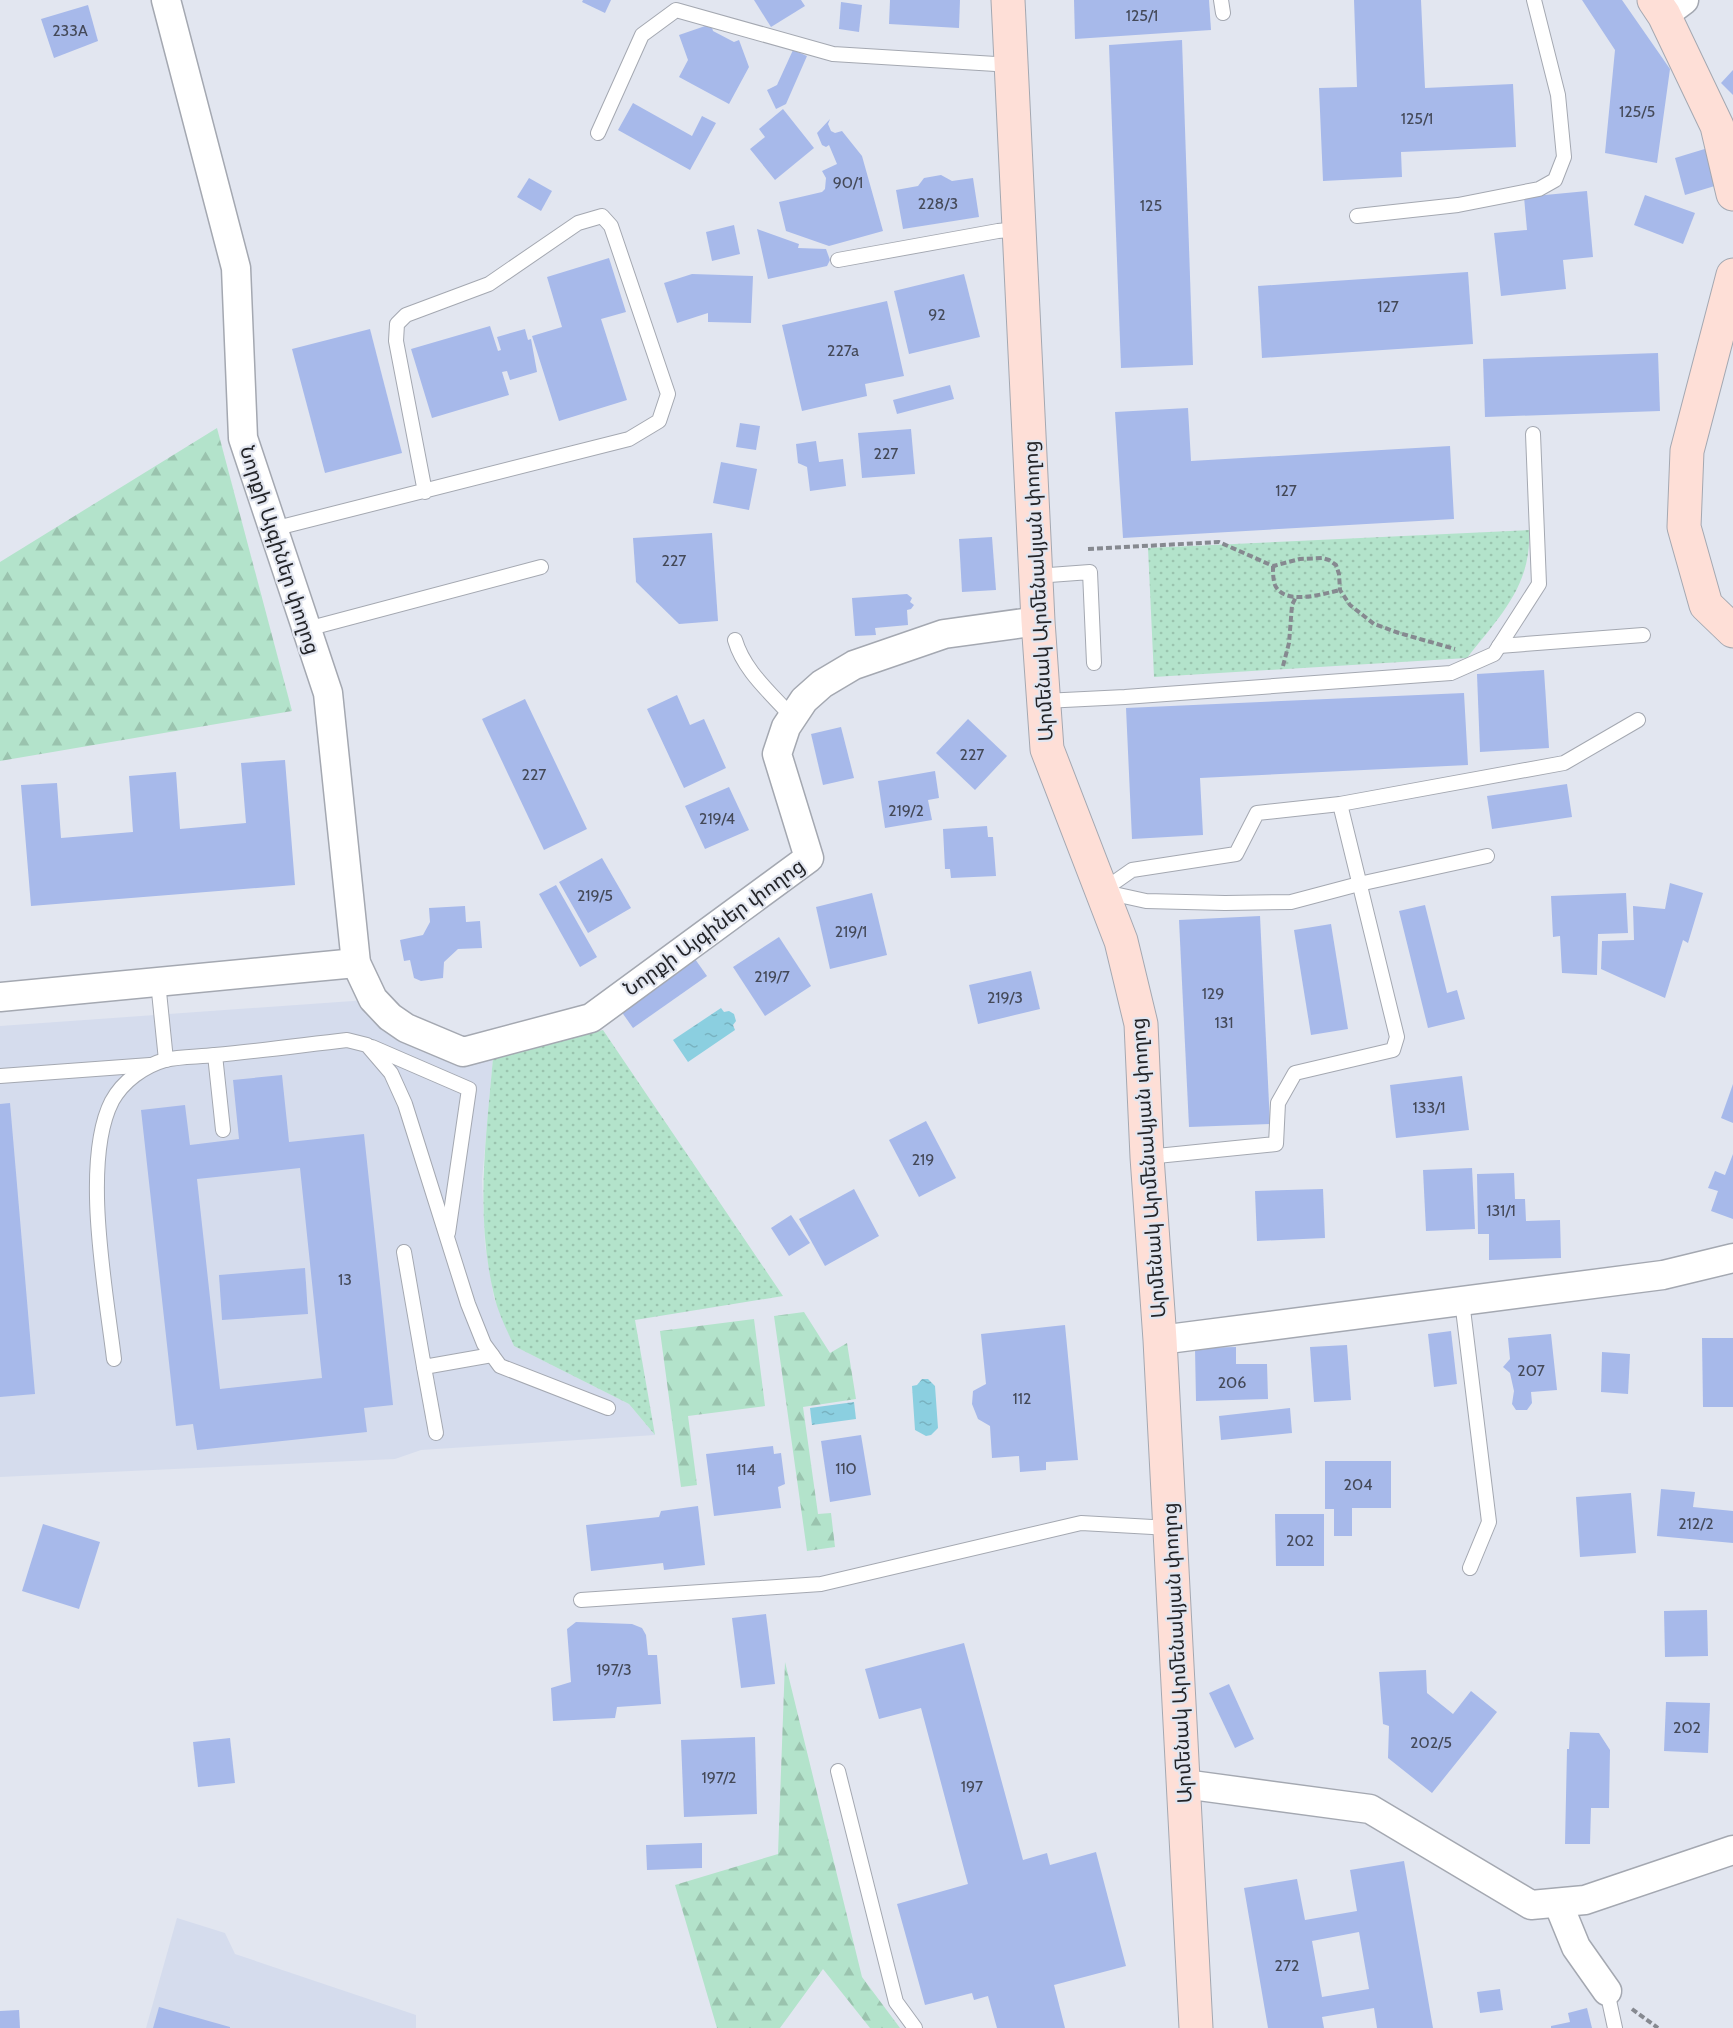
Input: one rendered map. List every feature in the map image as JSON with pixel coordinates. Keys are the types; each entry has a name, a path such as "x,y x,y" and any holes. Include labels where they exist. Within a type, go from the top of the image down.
{"main road":[{"name":"Արմենակ Արմենակյան փողոց","path":"1008,0 1038,621 1047,749 1121,940 1141,1024 1196,2028"},
{"path":"1667,5 1718,126 1733,194"},
{"path":"1733,275 1687,451 1684,527 1706,604 1733,631"}],"street":[{"name":"Նորքի Այգիներ փողոց","path":"166,0 236,268 243,438 328,693 356,963 373,999 390,1017 406,1028 463,1052 591,1018 809,858 777,754 798,707 817,688 854,665 944,634 1038,621"},
{"path":"0,997 356,963"},
{"path":"1160,1340 1663,1275 1733,1258"},
{"path":"1184,1784 1370,1809 1531,1905 1585,1900 1731,1856"},
{"path":"1558,1903 1576,1947 1607,1991"}],"lane":[{"path":"1357,216 1458,205 1539,189 1555,180 1564,157 1558,95 1534,0"},
{"path":"598,133 642,35 676,10 833,54 1012,65"},
{"path":"273,530 425,492 629,439 659,421 668,394 611,226 602,216 578,223 489,284 406,315 397,324 396,341 425,492"},
{"path":"838,260 1019,229"},
{"path":"1044,701 1125,698 1451,673 1494,654 1539,584 1533,434"},
{"path":"307,629 541,567"},
{"path":"1036,576 1090,573 1094,663"},
{"path":"1499,646 1644,635"},
{"path":"735,640 739,655 758,680 792,717"},
{"path":"1102,891 1132,870 1236,854 1257,813 1341,804 1564,763 1638,720"},
{"path":"1147,1157 1276,1144 1278,1103 1295,1073 1393,1050 1397,1037 1341,804"},
{"path":"1102,891 1146,901 1291,902 1359,884 1487,856"},
{"path":"158,982 161,1062"},
{"path":"0,1076 161,1062 347,1040 367,1045 469,1089 447,1238"},
{"path":"367,1045 391,1073 405,1104 472,1314 484,1344 500,1366 608,1408"},
{"path":"215,1055 223,1130"},
{"path":"114,1359 100,1247 97,1184 101,1139 107,1113 124,1083 161,1062"},
{"path":"404,1252 436,1433"},
{"path":"1462,1301 1489,1522 1470,1568"},
{"path":"424,1367 492,1355"},
{"path":"581,1600 821,1584 1081,1523 1170,1528"},
{"path":"838,1771 896,2002 915,2028"},
{"path":"1607,1991 1615,2028"}],"path":[{"path":"1084,549 1219,542 1273,566 1312,558 1329,560 1336,565 1340,574 1340,590 1350,605 1374,624 1462,650"},
{"path":"1273,566 1275,586 1281,593 1296,597 1316,596 1340,590"},
{"path":"1270,686 1281,673 1286,656 1292,624 1292,605 1296,597"}],"shaded area":[{"path":"367,1000 493,1058 482,1180 485,1245 494,1298 514,1346 629,1404 655,1435 421,1450 395,1459 0,1477 0,1026"},
{"path":"177,1918 225,1933 235,1954 416,2015 416,2028 146,2028"}],"green space":[{"path":"217,428 292,711 0,761 0,562"},
{"path":"1529,530 1529,550 1519,584 1511,600 1467,658 1154,677 1148,548"},
{"path":"603,1030 783,1296 635,1320 655,1435 629,1404 514,1346 498,1308 488,1265 483,1206 493,1058"},
{"path":"804,1312 830,1353 847,1343 856,1399 803,1407 818,1514 831,1513 835,1547 807,1551 774,1316"},
{"path":"754,1319 765,1406 688,1416 697,1485 681,1487 660,1331"},
{"path":"785,1662 862,1977 900,2028 870,2028 823,1969 780,2028 717,2028 675,1885 778,1854"}],"water":[{"path":"721,1008 724,1012 729,1011 734,1014 735,1030 688,1062 673,1040"},
{"path":"922,1379 928,1379 935,1386 938,1428 931,1435 926,1436 915,1430 912,1386 917,1385"},
{"path":"854,1402 856,1419 812,1425 810,1408"}],"building":[{"path":"583,0 611,0 605,13 582,2"},
{"path":"754,0 801,0 805,6 771,27"},
{"path":"890,0 960,0 959,28 889,24"},
{"path":"1074,0 1209,0 1211,30 1075,39"},
{"path":"1354,0 1421,0 1425,88 1513,84 1516,147 1401,152 1402,177 1323,181 1319,88 1357,87"},
{"path":"1582,0 1622,0 1670,69 1657,163 1605,153 1615,50"},
{"path":"841,2 862,5 859,32 839,29"},
{"path":"88,5 98,41 54,58 41,19"},
{"path":"711,24 713,31 734,42 739,40 749,67 729,104 679,77 688,60 679,35"},
{"path":"1182,40 1193,365 1121,368 1109,45"},
{"path":"793,50 807,56 786,104 776,109 767,90 777,85"},
{"path":"1733,70 1733,95 1721,83"},
{"path":"633,103 692,136 702,116 716,123 690,170 618,130"},
{"path":"783,109 814,148 775,180 750,149 765,137 759,129"},
{"path":"830,119 828,124 831,131 835,133 842,131 862,156 883,231 829,246 786,231 779,202 822,192 825,189 826,178 822,171 837,164 829,145 826,147 822,145 817,133"},
{"path":"1708,148 1718,185 1685,195 1675,158"},
{"path":"941,175 952,181 973,178 979,217 903,229 896,190 918,186 924,178"},
{"path":"529,178 552,191 541,211 517,197"},
{"path":"1587,191 1593,257 1563,260 1566,289 1501,296 1494,233 1527,230 1524,197"},
{"path":"1645,195 1695,213 1683,244 1634,225"},
{"path":"734,225 740,254 712,261 706,232"},
{"path":"757,229 799,244 798,248 826,249 830,260 827,266 768,279"},
{"path":"609,258 626,312 601,319 627,400 559,421 532,336 562,327 547,277"},
{"path":"1468,272 1473,344 1262,358 1258,286"},
{"path":"692,274 753,276 751,323 708,322 708,313 677,323 664,283"},
{"path":"964,274 980,337 909,354 894,291"},
{"path":"887,301 904,376 865,384 867,396 802,411 782,325"},
{"path":"490,326 498,351 501,350 497,337 525,329 528,340 531,339 537,372 510,380 507,371 502,372 509,395 432,418 411,349"},
{"path":"370,329 402,453 325,473 292,349"},
{"path":"1658,353 1660,411 1485,417 1483,359"},
{"path":"950,385 954,399 897,414 893,400"},
{"path":"1188,408 1191,461 1450,446 1454,519 1123,538 1115,412"},
{"path":"740,423 760,426 756,450 736,447"},
{"path":"911,429 915,474 862,478 858,433"},
{"path":"816,441 819,462 843,459 846,486 810,491 807,467 798,463 796,444"},
{"path":"721,462 757,469 749,510 713,503"},
{"path":"712,533 718,621 679,624 636,582 633,538"},
{"path":"992,537 996,590 962,592 959,539"},
{"path":"907,594 912,598 910,602 914,605 907,610 908,625 875,628 876,635 855,636 852,598"},
{"path":"1544,670 1549,748 1480,752 1477,674"},
{"path":"1464,693 1468,765 1200,778 1203,835 1132,839 1126,708"},
{"path":"677,695 690,725 704,719 726,768 684,788 647,709"},
{"path":"525,699 587,829 544,850 482,719"},
{"path":"968,719 1007,756 975,790 936,753"},
{"path":"841,727 854,778 823,785 811,734"},
{"path":"285,760 295,885 31,906 21,785 57,783 61,838 133,832 129,776 176,772 180,829 246,823 241,763"},
{"path":"935,771 939,798 928,800 932,820 885,828 878,781"},
{"path":"1567,784 1572,817 1492,829 1487,796"},
{"path":"729,787 749,830 705,849 685,806"},
{"path":"987,826 988,837 993,837 996,876 951,878 950,869 945,869 943,829"},
{"path":"602,858 631,908 588,933 559,882"},
{"path":"1670,883 1703,893 1688,943 1683,940 1665,998 1601,969 1602,941 1634,940 1633,906 1665,909"},
{"path":"556,885 597,957 580,967 539,894"},
{"path":"872,893 887,955 830,969 816,907"},
{"path":"1626,893 1628,933 1598,934 1597,975 1562,973 1560,936 1553,937 1551,896"},
{"path":"1425,905 1447,993 1457,990 1465,1019 1428,1028 1399,911"},
{"path":"465,906 466,922 480,921 482,948 458,949 444,962 443,978 421,981 414,978 410,960 404,961 400,940 423,935 430,922 429,908"},
{"path":"1260,916 1270,1124 1189,1127 1179,920"},
{"path":"1331,924 1348,1029 1311,1035 1294,930"},
{"path":"779,937 811,986 765,1016 733,967"},
{"path":"695,959 707,976 633,1028 621,1011"},
{"path":"1031,971 1040,1009 978,1024 969,985"},
{"path":"282,1075 289,1142 364,1134 393,1405 364,1408 367,1432 197,1450 193,1424 176,1426 141,1110 185,1105 190,1145 239,1139 233,1080","holes":["300,1168 322,1378 220,1389 197,1179"]},
{"path":"1462,1076 1469,1130 1396,1138 1390,1085"},
{"path":"1733,1084 1733,1123 1721,1118"},
{"path":"10,1103 35,1394 0,1397 0,1104"},
{"path":"926,1121 956,1178 919,1197 889,1140"},
{"path":"1733,1154 1733,1219 1711,1211 1718,1191 1708,1188 1715,1171 1725,1175"},
{"path":"1472,1168 1475,1229 1426,1231 1423,1170"},
{"path":"1514,1173 1515,1199 1525,1199 1526,1221 1560,1220 1561,1258 1489,1260 1489,1234 1478,1234 1477,1174"},
{"path":"854,1189 879,1236 825,1266 799,1219"},
{"path":"1323,1189 1325,1238 1257,1241 1255,1191"},
{"path":"791,1215 810,1243 789,1256 771,1228"},
{"path":"305,1268 308,1314 222,1320 219,1275"},
{"path":"1065,1325 1078,1460 1046,1462 1046,1470 1020,1472 1019,1456 992,1458 990,1426 978,1419 972,1404 973,1391 986,1384 981,1334"},
{"path":"1451,1331 1457,1384 1434,1387 1428,1334"},
{"path":"1551,1334 1557,1390 1531,1392 1532,1403 1527,1410 1516,1410 1512,1404 1514,1391 1510,1373 1503,1367 1510,1359 1508,1338"},
{"path":"1702,1338 1733,1338 1733,1407 1703,1407"},
{"path":"1347,1345 1351,1400 1314,1402 1310,1347"},
{"path":"1236,1347 1236,1364 1267,1364 1268,1399 1196,1401 1195,1348"},
{"path":"1602,1352 1630,1354 1628,1394 1601,1392"},
{"path":"1290,1408 1292,1433 1221,1440 1219,1416"},
{"path":"861,1435 871,1495 830,1502 821,1441"},
{"path":"773,1446 774,1454 781,1453 785,1484 778,1487 781,1508 714,1516 706,1454"},
{"path":"1325,1461 1391,1461 1391,1508 1352,1508 1352,1536 1334,1536 1334,1509 1325,1509"},
{"path":"1661,1489 1695,1492 1693,1507 1733,1511 1733,1543 1657,1536"},
{"path":"1631,1493 1636,1553 1580,1557 1576,1497"},
{"path":"698,1506 705,1565 664,1570 663,1563 591,1571 586,1525 659,1517 661,1511"},
{"path":"1275,1514 1324,1514 1324,1566 1276,1566"},
{"path":"43,1524 100,1542 79,1609 22,1591"},
{"path":"1707,1610 1708,1656 1665,1657 1664,1611"},
{"path":"766,1614 775,1684 741,1688 732,1618"},
{"path":"576,1622 632,1624 642,1628 646,1635 648,1655 657,1655 661,1704 617,1707 615,1718 553,1721 551,1688 571,1682 567,1629"},
{"path":"964,1643 1023,1860 1047,1853 1050,1865 1096,1852 1126,1966 1054,1985 1065,2028 997,2028 988,1996 974,2000 972,1993 925,2005 897,1904 968,1884 921,1708 879,1719 865,1669"},
{"path":"1426,1670 1427,1693 1453,1714 1471,1691 1497,1712 1432,1793 1388,1758 1389,1726 1383,1724 1379,1672"},
{"path":"1229,1684 1254,1739 1235,1748 1209,1693"},
{"path":"1666,1702 1710,1703 1708,1753 1664,1751"},
{"path":"1570,1732 1599,1733 1610,1750 1609,1808 1591,1808 1590,1844 1565,1844 1567,1749 1569,1749"},
{"path":"755,1737 757,1814 684,1817 681,1740"},
{"path":"230,1738 235,1783 198,1787 193,1742"},
{"path":"702,1843 702,1868 647,1870 646,1845"},
{"path":"1404,1861 1433,2028 1377,2028 1374,2008 1322,2017 1324,2028 1268,2028 1244,1888 1297,1879 1305,1920 1357,1911 1350,1870","holes":["1359,1932 1369,1989 1322,1997 1312,1941"]},
{"path":"1500,1989 1503,2010 1480,2013 1477,1992"},
{"path":"159,2007 230,2027 230,2028 153,2028"},
{"path":"1587,2008 1592,2028 1551,2028 1551,2026 1570,2022 1568,2013"},
{"path":"19,2010 20,2028 0,2028 0,2011"}]}
